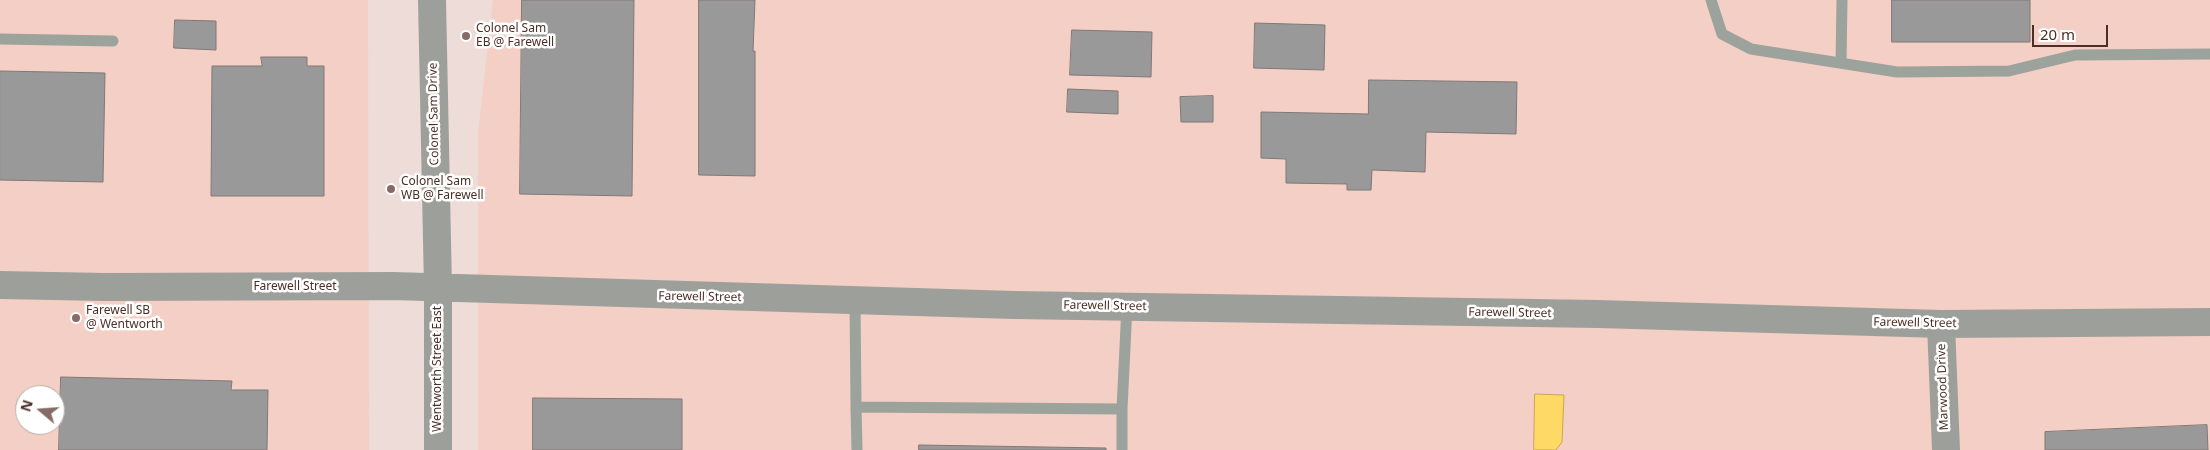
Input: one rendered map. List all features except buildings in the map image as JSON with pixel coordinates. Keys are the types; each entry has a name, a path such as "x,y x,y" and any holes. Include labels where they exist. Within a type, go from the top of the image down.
{"street":[{"name":"Colonel Sam Drive","path":"432,0 438,288"},
{"name":"Farewell Street","path":"0,285 105,287 393,286 855,300 1598,314 1941,324 2210,322"},
{"name":"Wentworth Street East","path":"438,288 438,450"},
{"name":"Marwood Drive","path":"1941,324 1946,450"}],"lane":[{"path":"1711,0 1722,34 1751,49 1897,72 2009,72 2075,55 2210,54"},
{"path":"1841,63 1842,0"},
{"path":"0,39 113,41"},
{"path":"855,300 857,450"},
{"path":"1122,450 1127,306"},
{"path":"856,406 1122,409"}],"shaded area":[{"path":"0,0 368,0 369,450 0,450"},
{"path":"493,0 2210,0 2210,450 478,450 478,133"}],"place":[{"name":"Colonel Sam EB @ Farewell","path":"466,36"},
{"name":"Colonel Sam WB @ Farewell","path":"391,189"},
{"name":"Farewell SB @ Wentworth","path":"76,318"}]}
